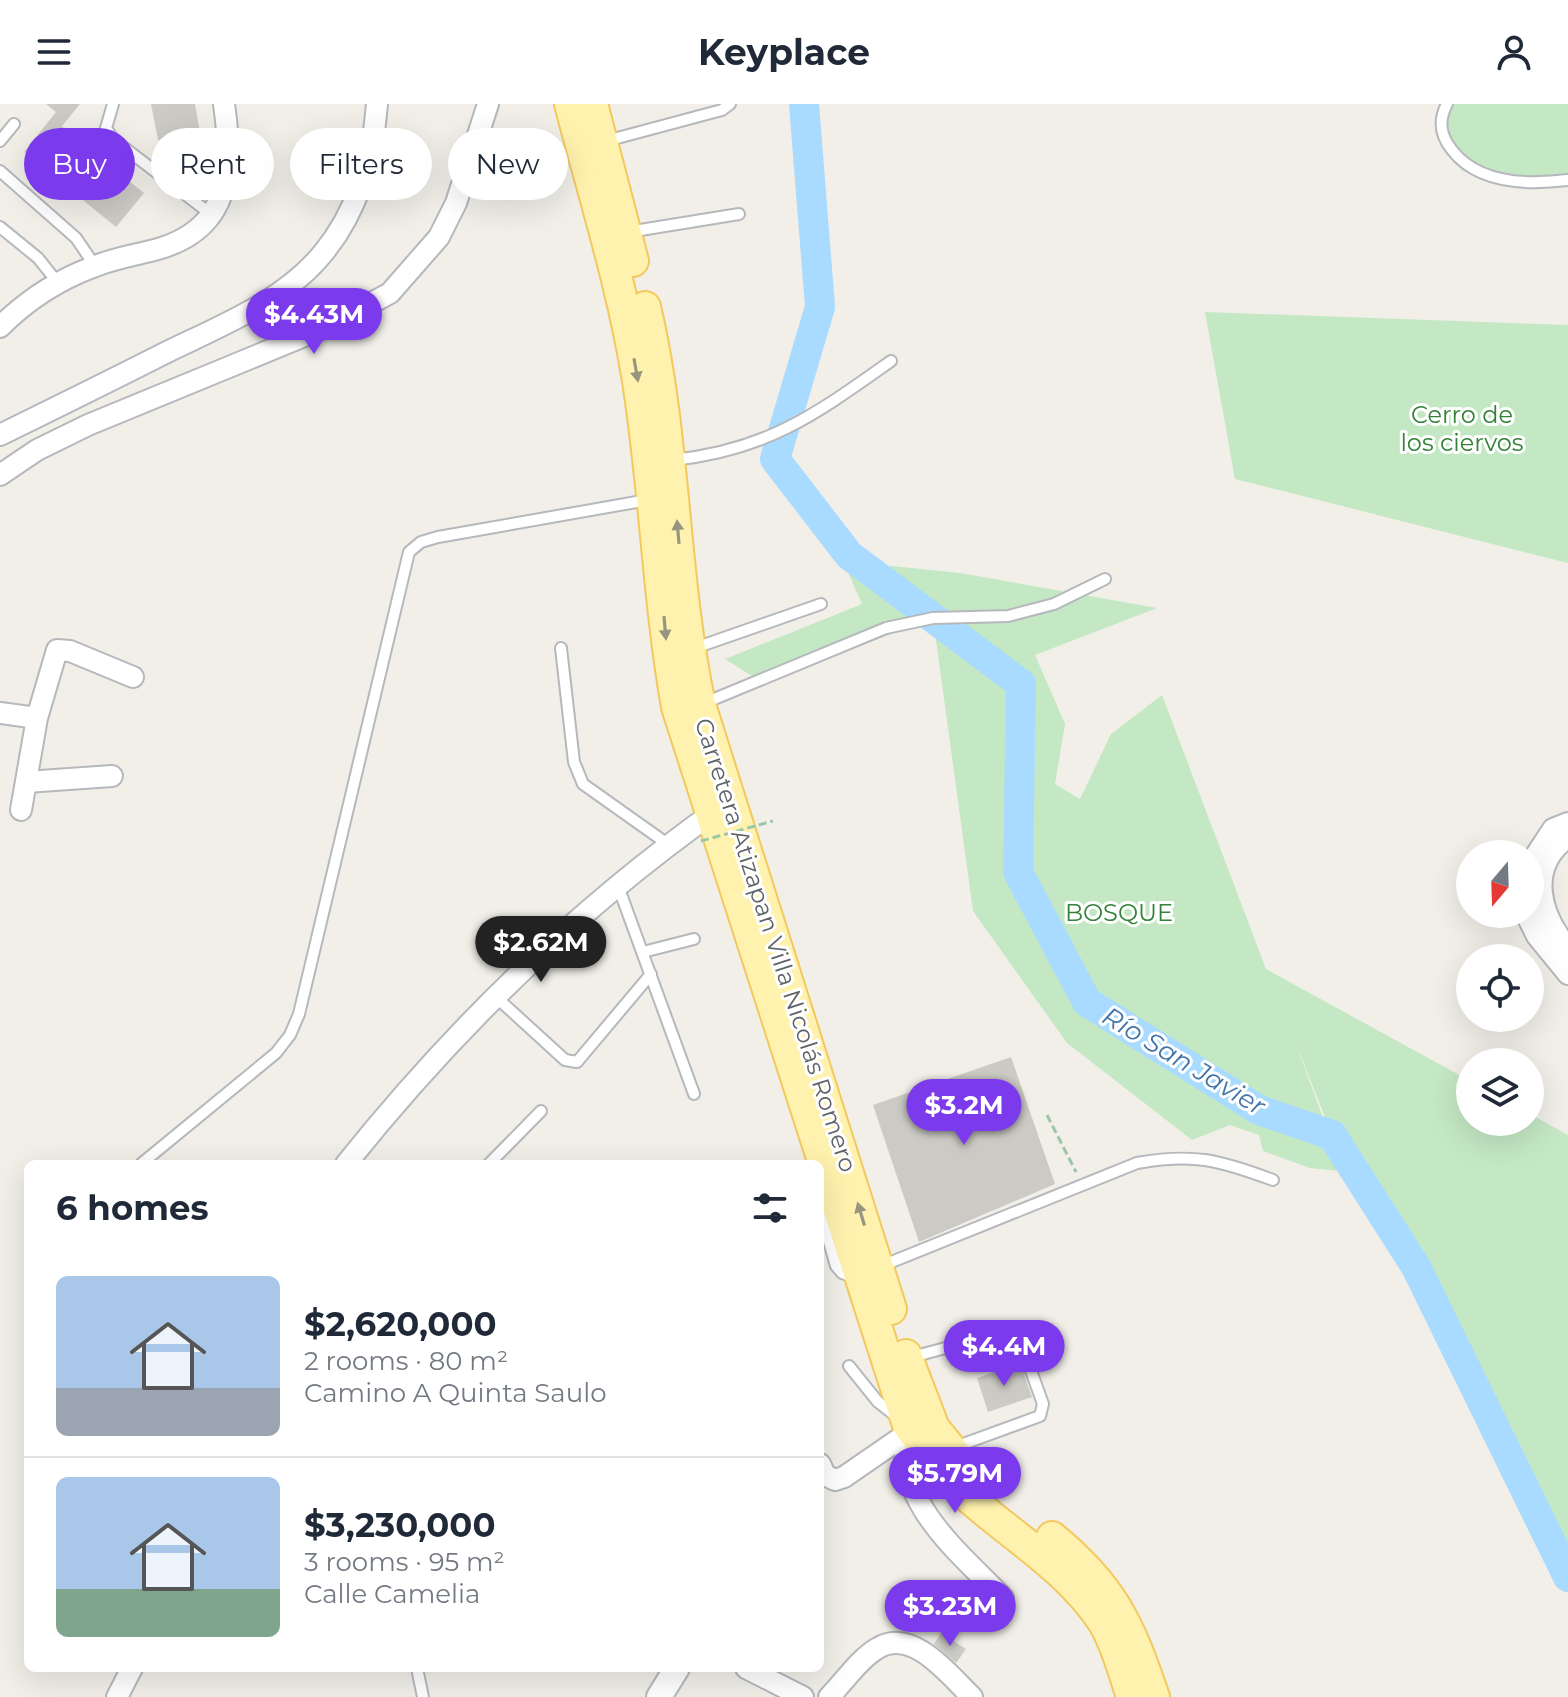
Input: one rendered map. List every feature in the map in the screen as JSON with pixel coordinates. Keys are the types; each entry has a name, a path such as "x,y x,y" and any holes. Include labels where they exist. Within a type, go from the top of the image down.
{"main road":[{"name":"Carretera Atizapan Villa Nicolás Romero","path":"570,104 592,145 626,233 660,378 671,460 688,650 700,705 702,754"},
{"name":"Carretera Atizapan Villa Nicolás Romero","path":"592,104 592,145 626,312 653,499 667,651 702,754 715,818 793,1066 868,1272 934,1428 949,1449 980,1479 1094,1573 1124,1616 1154,1697"},
{"name":"Carretera Atizapan Villa Nicolás Romero","path":"715,818 868,1272 906,1430 966,1495 1044,1555 1075,1585 1105,1625 1132,1697"}],"street":[{"path":"0,327 58,283 95,266 181,241 212,215 225,186 229,162 224,104"},
{"path":"366,104 375,128"},
{"path":"375,128 377,104"},
{"path":"0,475 37,450 88,425 331,325 390,293 439,237 456,203 488,104"},
{"path":"0,435 234,319 297,279 324,252 344,223 354,200"},
{"path":"21,810 37,718 57,650 70,651 133,677"},
{"path":"0,713 37,718"},
{"path":"26,782 112,776"},
{"path":"349,1160 398,1101 496,997 618,885 669,845 715,818"},
{"path":"1544,843 1553,829 1568,823"},
{"path":"1568,837 1552,853 1544,873 1541,894 1544,913 1568,948"},
{"path":"1533,928 1568,974"},
{"path":"824,1473 835,1480 906,1430"},
{"path":"906,1430 906,1464 913,1493 929,1520 1003,1598"},
{"path":"829,1697 878,1648 892,1643 910,1645 926,1655 972,1697"},
{"path":"117,1697 130,1672"},
{"path":"659,1697 675,1672"},
{"path":"754,1672 803,1697"}],"lane":[{"path":"113,104 106,128 113,139 183,197 212,215"},
{"path":"592,145 722,110 730,104"},
{"path":"1447,104 1440,117 1444,139 1462,163 1489,177 1521,181 1568,180"},
{"path":"0,141 14,124"},
{"path":"0,171 76,238 95,266"},
{"path":"626,233 739,214"},
{"path":"0,227 38,258 58,283"},
{"path":"671,460 712,456 783,433 814,416 891,361"},
{"path":"146,1160 276,1053 290,1035 299,1014 409,552 421,542 438,537 653,499"},
{"path":"700,705 886,628 933,618 1008,616 1054,604 1105,579"},
{"path":"688,650 821,604"},
{"path":"561,648 574,762 583,784 669,845"},
{"path":"618,885 694,1094"},
{"path":"643,952 694,939"},
{"path":"496,997 565,1060 577,1062 651,974"},
{"path":"793,1066 805,1150"},
{"path":"493,1160 541,1111"},
{"path":"824,1224 836,1266 851,1277 1137,1163 1173,1157 1216,1159 1273,1180"},
{"path":"907,1359 1005,1332 1017,1334 1020,1340 1043,1404 1040,1416 949,1449"},
{"path":"849,1366 906,1430"},
{"path":"418,1673 423,1697"}],"path":[{"path":"715,818 773,821"},
{"path":"1047,1115 1083,1186"}],"green space":[{"path":"1449,104 1568,104 1568,176 1481,176 1462,171 1443,124"},
{"name":"Cerro de los ciervos","path":"1205,312 1568,325 1568,563 1235,479"},
{"name":"BOSQUE","path":"843,561 960,573 1157,608 1035,655 1065,724 1055,784 1080,799 1111,734 1162,695 1266,969 1456,1073 1456,1136 1544,1136 1544,1122 1568,1135 1568,1577 1416,1267 1332,1135 1293,1036 1329,1134 1349,1172 1310,1168 1263,1151 1259,1135 1230,1125 1192,1140 1067,1043 973,911 933,618 763,683 725,659 862,604"}],"building":[{"path":"46,104 80,104 62,126 64,128 43,128 56,112"},
{"path":"151,104 195,104 199,128 156,128"},
{"path":"135,186 144,193 116,227 83,200 135,200"},
{"path":"1011,1057 1055,1184 919,1242 873,1105"},
{"path":"1020,1363 1032,1397 988,1412 977,1378"},
{"path":"941,1633 966,1649 956,1663 934,1644"}],"waterway":[{"name":"Río San Javier","path":"804,104 820,307 775,459 849,555 1021,684 1018,872 1087,1002 1259,1110 1332,1135 1416,1267 1568,1577"}]}
